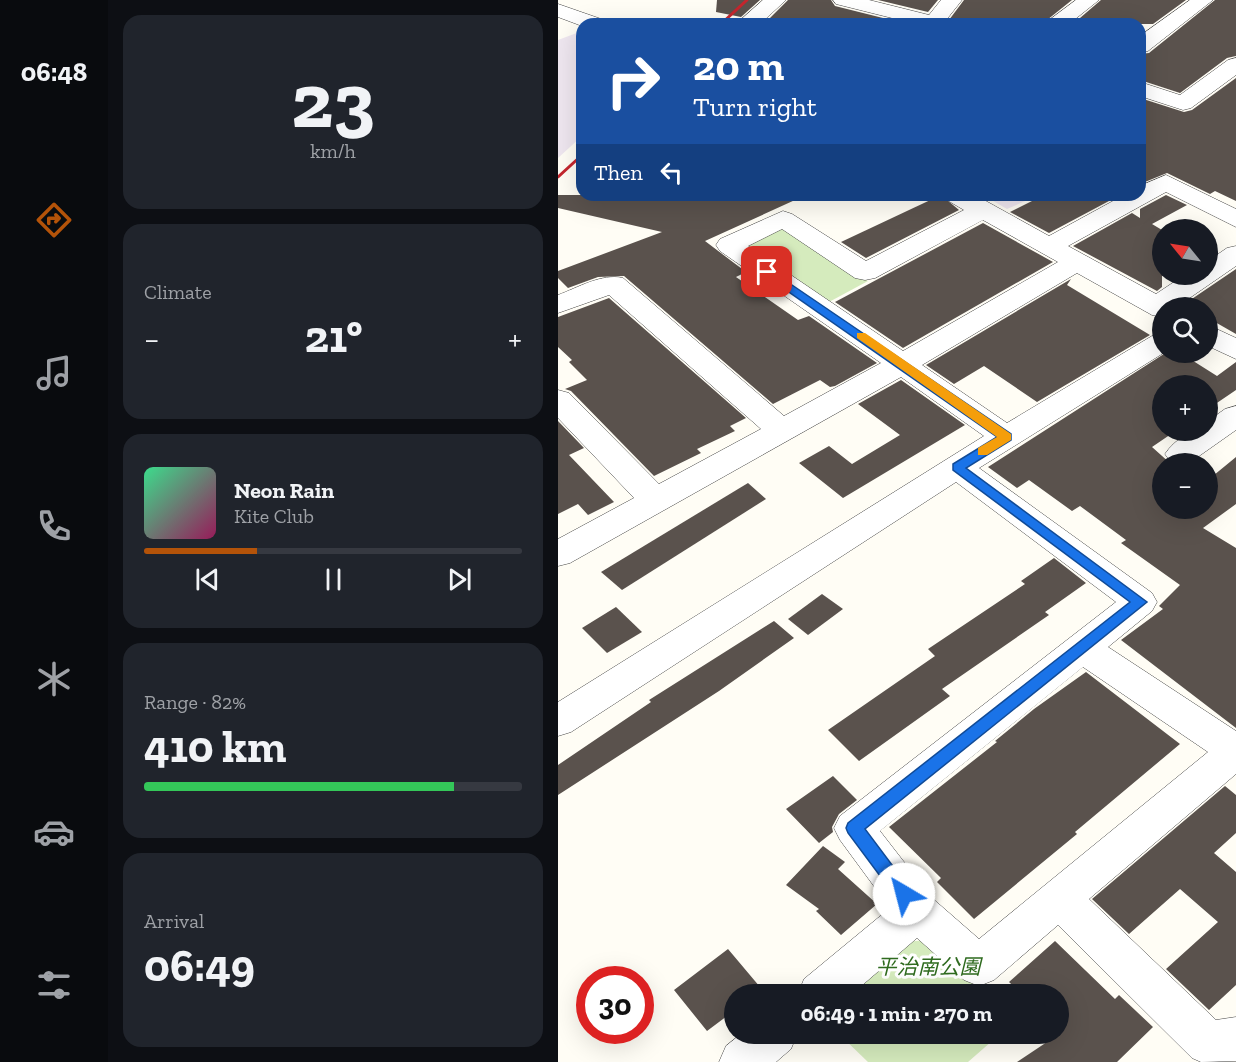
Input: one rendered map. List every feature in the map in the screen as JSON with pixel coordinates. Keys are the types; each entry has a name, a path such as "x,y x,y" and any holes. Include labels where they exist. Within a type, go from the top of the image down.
{"street":[{"path":"754,18 776,0"},
{"path":"843,0 917,18"},
{"path":"937,18 952,0"},
{"path":"1064,18 1089,0"},
{"path":"1146,42 1203,0"},
{"path":"558,10 576,18"},
{"path":"558,34 576,28"},
{"path":"1146,90 1183,103 1236,65"},
{"path":"1146,193 1166,182 1236,219"},
{"path":"967,201 1152,303"},
{"path":"1049,246 1131,201"},
{"path":"983,210 865,272 783,219 729,246 1006,437"},
{"path":"1218,266 1236,254"},
{"path":"558,554 902,364 1077,261"},
{"path":"558,305 613,284 781,430"},
{"path":"1175,297 1191,285"},
{"path":"1218,340 1236,350"},
{"path":"558,722 957,467 1152,348"},
{"path":"558,400 655,500"},
{"path":"1182,453 1236,416"},
{"path":"957,467 1140,602 854,828 917,911 979,966 1236,751 1083,648"},
{"path":"1060,898 1208,1043 1236,1038"},
{"path":"832,984 917,911"},
{"path":"742,1062 763,1044"}],"shaded area":[{"path":"576,33 576,142 558,158 558,40"},
{"path":"993,201 1025,201 1007,209"}],"green space":[{"path":"780,226 868,281 829,302 741,245"},
{"name":"平治南公園","path":"938,939 985,984 860,984 905,942"},
{"path":"849,1044 989,1044 968,1062 868,1062"}],"building":[{"path":"717,0 760,0 741,17 716,12"},
{"path":"788,0 831,0 835,6 883,18 770,18"},
{"path":"878,0 938,0 928,12"},
{"path":"964,0 1072,0 1050,18 950,18"},
{"path":"1101,0 1186,0 1153,24 1146,24 1146,18 1080,18"},
{"path":"1215,0 1236,0 1236,56 1227,58 1180,93 1146,82 1146,53"},
{"path":"1236,78 1236,201 1215,191 1210,194 1167,173 1146,182 1146,100 1184,112 1192,110"},
{"path":"558,195 576,195 576,201 793,201 705,241 746,272 736,277 798,320 809,316 877,363 835,386 830,387 820,380 773,404 624,276 598,277 568,288 558,278 558,271 662,232 558,208"},
{"path":"1166,195 1187,205 1161,219 1152,219 1152,285 1162,285 1157,291 1073,246 1132,213 1140,218 1140,209"},
{"path":"928,201 948,201 959,210 866,258 841,242"},
{"path":"1032,201 1109,201 1049,233 1010,212"},
{"path":"983,223 1053,262 903,348 835,302"},
{"path":"1236,269 1236,334 1218,324 1218,297 1195,297 1212,285 1218,285 1218,281"},
{"path":"1071,279 1067,285 1150,335 1037,402 984,366 954,384 926,365"},
{"path":"609,298 746,418 730,426 735,431 697,449 701,453 654,476 571,391 565,389 587,380 569,362 572,360 558,347 558,317"},
{"path":"1152,362 1196,363 1215,375 1152,375 1152,441 1161,441 1152,447 1159,453 1152,453 1152,519 1215,519 1203,528 1236,548 1236,728 1121,640 1163,609 1159,606 1180,585 1121,543 1126,540 1080,506 1072,511 1029,480 1017,488 988,467"},
{"path":"1236,362 1236,390 1218,402 1218,375"},
{"path":"901,380 965,425 843,498 799,463 829,446 852,464 900,435 858,404"},
{"path":"558,421 584,448 569,455 614,502 588,515 578,504 558,514"},
{"path":"1236,457 1236,504 1218,517 1218,472"},
{"path":"748,483 766,499 622,590 601,572"},
{"path":"1054,558 1086,583 1045,612 1049,615 942,689 950,696 859,761 828,730 935,656 928,649 1025,584 1021,581"},
{"path":"822,594 843,609 808,635 788,619"},
{"path":"616,607 642,632 607,653 582,628"},
{"path":"774,621 794,638 719,691 558,795 558,765 651,702 649,700"},
{"path":"1086,672 1180,744 1075,832 1077,834 974,919 937,882 941,878 889,827 997,742 995,741 1034,709"},
{"path":"833,776 857,800 839,814 832,827 833,832 819,843 786,809"},
{"path":"1225,786 1236,795 1236,833 1214,853 1236,872 1236,985 1209,1010 1166,969 1218,922 1180,889 1129,934 1092,899"},
{"path":"823,846 845,862 838,869 877,904 841,935 816,911 819,909 786,885"},
{"path":"1055,941 1115,999 1119,995 1153,1027 1117,1062 1017,1062 1044,1044 1069,1044 1069,984 1011,984 1009,982"},
{"path":"728,949 758,984 724,984 724,1018 707,1031 674,990"}],"railway":[{"path":"728,18 747,0"},
{"path":"558,177 576,160"}],"slow traffic":[{"path":"861,336 1006,437 983,451"}],"route":[{"path":"767,272 1006,437 957,467 1140,602 854,828 904,894"}]}
